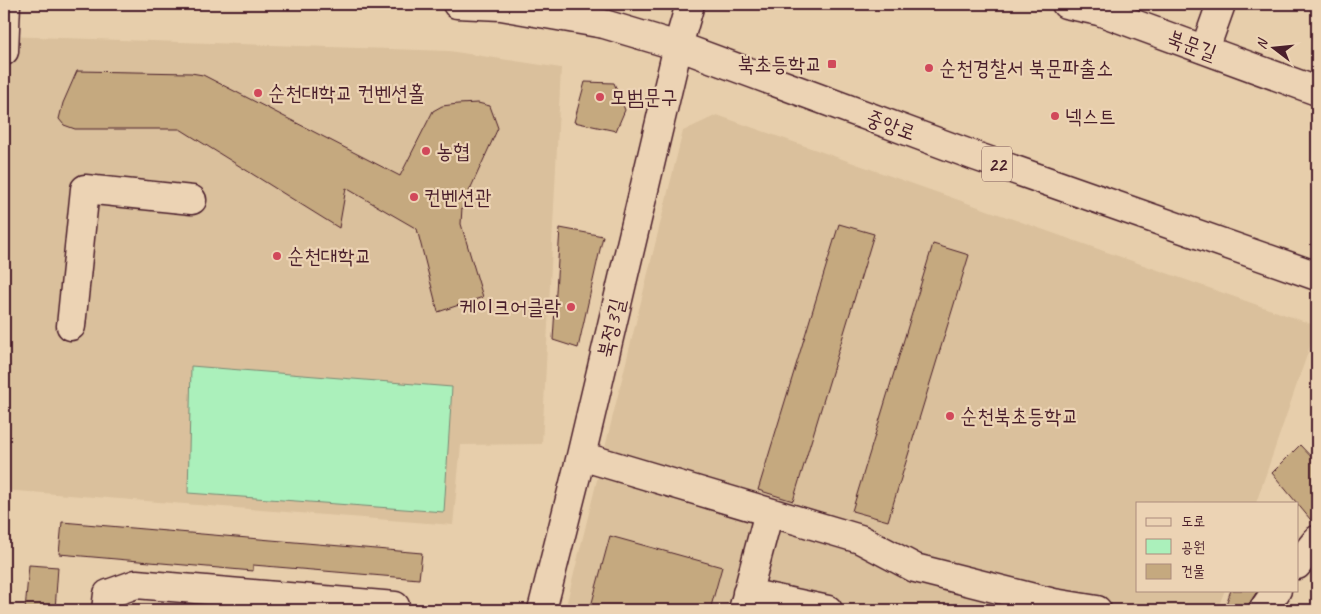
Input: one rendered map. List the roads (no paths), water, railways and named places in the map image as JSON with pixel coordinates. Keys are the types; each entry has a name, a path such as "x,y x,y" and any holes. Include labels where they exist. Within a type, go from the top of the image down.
{"street":[{"path":"4,51 6,4"},
{"name":"중앙로","path":"457,4 501,5 604,24 678,46 975,156 1317,276"},
{"name":"북정3길","path":"542,610 581,456 678,46 690,4"},
{"name":"북문길","path":"1066,4 1099,11 1317,91"},
{"path":"1205,49 1221,4"},
{"path":"71,326 85,189 192,200"},
{"path":"581,456 860,539 915,568 1054,603 1096,610"},
{"path":"769,512 745,602 828,610"},
{"path":"1298,564 1317,540"},
{"path":"106,610 108,594 136,584 395,606 394,610"},
{"path":"1263,610 1276,592"}],"place":[{"name":"북초등학교","path":"832,64"},
{"name":"순천경찰서 북문파출소","path":"929,68"},
{"name":"순천대학교 컨벤션홀","path":"258,93"},
{"name":"모범문구","path":"600,97"},
{"name":"넥스트","path":"1055,116"},
{"name":"농협","path":"426,151"},
{"name":"컨벤션관","path":"414,197"},
{"name":"순천대학교","path":"277,256"},
{"name":"케이크어클락","path":"571,307"},
{"name":"순천북초등학교","path":"950,416"}]}
